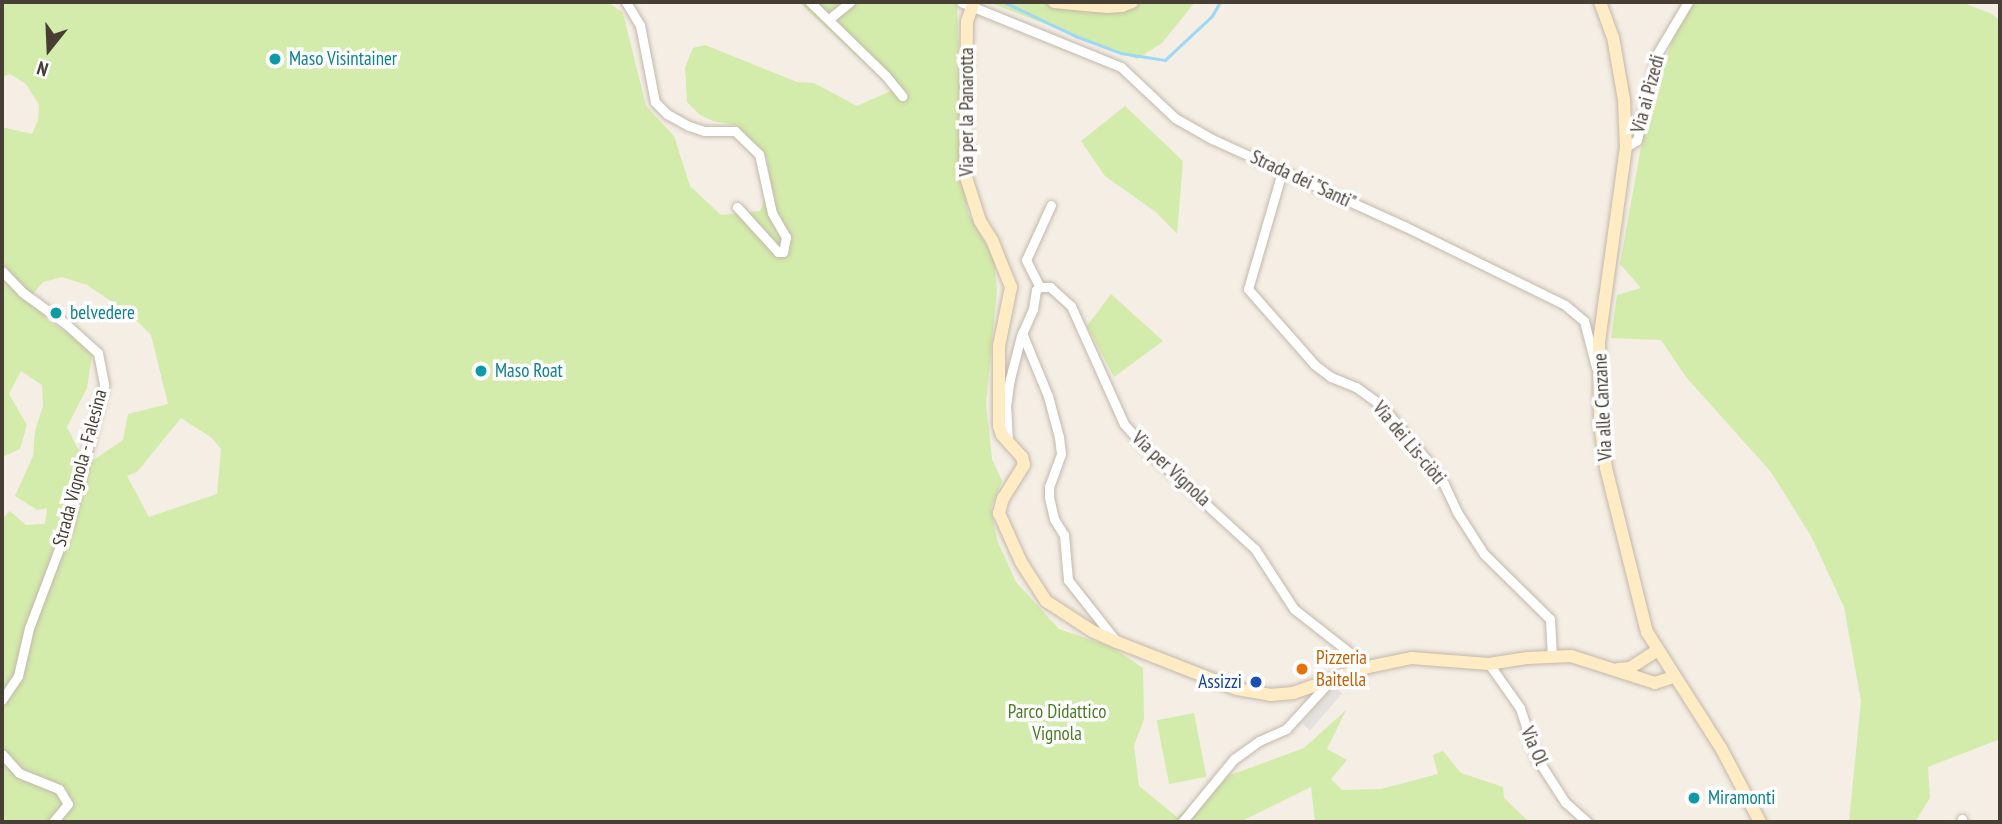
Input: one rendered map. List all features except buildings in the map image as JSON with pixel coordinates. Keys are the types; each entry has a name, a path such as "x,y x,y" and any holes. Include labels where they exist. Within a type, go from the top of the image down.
{"street":[{"path":"626,2 640,25 655,102 667,114 689,126 704,131 735,131 760,154 772,213 786,237 783,252 778,252 737,207"},
{"path":"810,2 902,96"},
{"path":"829,19 850,2"},
{"path":"1054,2 1107,7 1132,2"},
{"name":"Via alle Canzane","path":"1600,2 1613,37 1624,100 1626,148 1599,341 1599,382 1606,468 1641,611 1658,650 1721,748 1760,822"},
{"name":"Via ai Pizedi","path":"1626,148 1637,140 1657,54 1688,2"},
{"name":"Strada dei \"Santi\"","path":"969,3 1121,67 1175,118 1282,172 1404,226 1565,305 1584,321 1599,382"},
{"name":"Via per la Panarotta","path":"969,3 965,165 972,199 1011,287 999,346 999,426 1008,442 1022,457 1024,465 1003,498 999,513 1021,562 1040,594 1056,610 1117,642 1237,689 1270,695 1293,693 1368,667 1412,658 1489,664 1552,656 1581,659 1655,683 1674,677"},
{"name":"Via dei Lis-ciòti","path":"1282,172 1248,289 1315,365 1331,377 1356,387 1381,405 1444,484 1457,512 1485,554 1550,619 1552,656"},
{"path":"1008,442 1006,406 1022,332 1033,309 1036,290 1040,287 1026,260 1051,205"},
{"name":"Strada Vignola - Falesina","path":"2,271 22,292 66,324 99,353 103,385 68,525 29,628 18,676 2,700"},
{"name":"Via per Vignola","path":"1040,287 1050,287 1071,306 1124,424 1148,451 1255,549 1294,609 1368,667"},
{"path":"1022,332 1048,397 1059,436 1061,454 1049,487 1049,497 1054,519 1064,535 1068,580 1117,642"},
{"path":"1615,670 1630,668 1658,650"},
{"name":"Via Ol","path":"1489,664 1520,708 1536,757 1565,802 1587,822"},
{"path":"1182,822 1234,759 1259,741 1286,729 1332,680"},
{"path":"2,754 19,773 59,789 68,804 53,822"}],"green space":[{"name":"Parco Didattico Vignola","path":"2,2 608,2 623,13 646,106 674,136 690,186 721,215 760,211 770,185 767,157 736,125 713,121 700,115 687,102 685,67 693,48 705,45 797,82 814,83 857,106 893,90 799,2 957,2 963,174 968,213 994,258 997,290 986,404 992,459 1002,481 991,508 997,540 1016,582 1059,629 1112,647 1143,668 1144,719 1134,746 1139,786 1177,817 1228,776 1304,748 1346,710 1327,749 1347,760 1331,779 1342,790 1381,789 1438,774 1433,755 1443,751 1461,773 1503,787 1504,798 1529,822 1315,822 1311,787 1240,822 2,822 2,519 10,511 26,525 45,524 47,508 37,510 15,496 33,456 35,431 43,406 42,385 21,371 9,394 27,425 20,449 2,457 2,127 32,134 38,120 39,105 26,84 10,74 2,77","holes":["62,277 87,285 130,314 151,335 168,404 128,414 123,440 86,465 67,427 87,388 93,348 48,321 30,298 43,282","181,418 212,438 221,449 217,494 149,517 127,476 137,472"]},
{"path":"988,2 1195,2 1162,43 1137,59"},
{"path":"1694,2 1961,2 1992,14 2000,21 2000,739 1928,767 1930,798 1915,822 1849,822 1861,701 1844,607 1811,536 1771,472 1686,377 1661,340 1611,338 1617,295 1641,288 1620,264 1645,125 1674,35"},
{"path":"1125,106 1183,161 1177,234 1157,213 1105,176 1081,141"},
{"path":"1111,294 1163,341 1114,377 1087,326"},
{"path":"1194,713 1206,777 1169,784 1157,720"}],"shaded area":[{"path":"1334,686 1342,693 1310,730 1302,723"}],"waterway":[{"path":"1004,2 1076,36 1121,53 1165,60 1212,16 1220,2"}],"place":[{"name":"Maso Visintainer","path":"275,59"},
{"name":"belvedere","path":"56,313"},
{"name":"Maso Roat","path":"481,371"},
{"name":"Pizzeria Baitella","path":"1302,669"},
{"name":"Assizzi","path":"1256,682"},
{"name":"Miramonti","path":"1694,798"}]}
